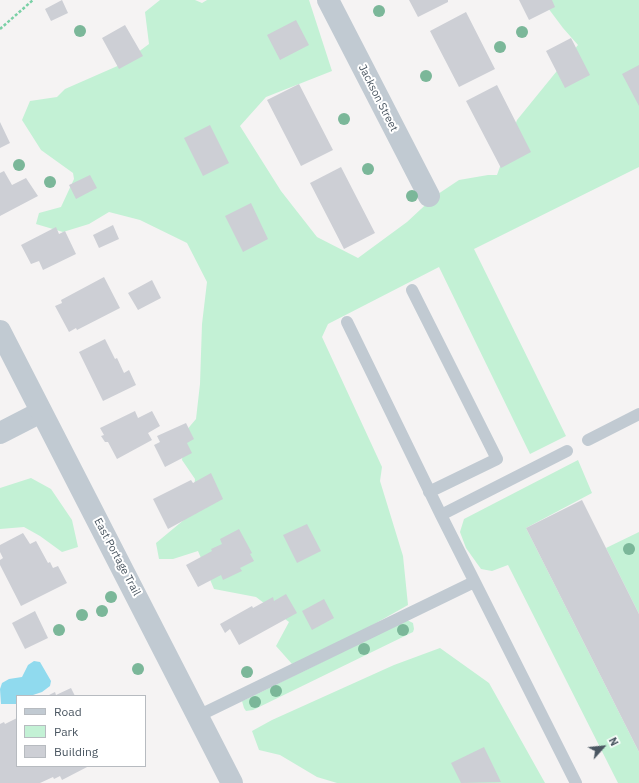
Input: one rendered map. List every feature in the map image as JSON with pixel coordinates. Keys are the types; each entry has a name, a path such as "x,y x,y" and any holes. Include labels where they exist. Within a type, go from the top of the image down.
{"street":[{"name":"Jackson Street","path":"328,0 429,196"},
{"name":"East Portage Trail","path":"0,331 156,632 232,783"},
{"path":"0,434 41,412"}],"lane":[{"path":"412,290 497,459 429,492"},
{"path":"348,322 429,492 576,783"},
{"path":"588,440 639,414"},
{"path":"441,515 567,451"},
{"path":"198,716 474,582"}],"path":[{"path":"0,29 33,0"}],"green space":[{"path":"160,0 195,0 202,3 207,0 309,0 332,71 266,97 240,126 281,191 317,237 358,258 407,222 435,196 459,180 497,175 517,120 578,45 542,0 639,0 639,167 474,249 566,436 530,454 439,267 328,324 322,337 382,467 380,481 403,556 408,605 330,649 292,664 276,646 289,622 256,597 214,589 198,551 173,559 159,559 156,543 191,514 195,479 182,460 185,432 196,419 200,384 202,324 207,282 187,243 140,220 109,212 89,224 63,232 36,224 39,213 61,207 74,179 73,173 41,150 22,120 30,101 57,97 65,89 122,64 149,44 145,12"},
{"path":"578,460 592,493 526,528 639,752 639,783 618,783 508,565 492,571 481,569 466,548 460,532 464,519"},
{"path":"31,478 51,489 72,520 78,547 62,552 40,536 24,527 0,529 0,488"},
{"path":"639,532 639,614 606,548"},
{"path":"407,620 413,623 413,632 253,710 246,711 244,708 242,701"},
{"path":"440,648 489,683 545,783 337,783 317,777 280,755 259,750 252,731 272,720 394,665"}],"water":[{"path":"34,661 40,662 51,681 50,686 42,692 33,695 16,695 16,704 1,704 0,689 2,683 9,679 22,677 28,665"}],"building":[{"path":"62,0 68,13 51,21 45,9"},
{"path":"409,0 448,0 448,2 418,17"},
{"path":"519,0 552,0 555,7 529,20"},
{"path":"466,12 495,69 459,87 430,31"},
{"path":"296,20 309,45 280,60 267,35"},
{"path":"125,25 143,56 119,69 102,38"},
{"path":"571,38 590,75 565,88 546,51"},
{"path":"639,65 639,106 622,74"},
{"path":"299,84 333,150 301,166 267,100"},
{"path":"497,85 531,152 501,168 466,101"},
{"path":"0,122 10,143 0,148"},
{"path":"210,125 229,163 203,176 184,138"},
{"path":"341,167 375,233 344,249 310,183"},
{"path":"4,171 12,185 26,178 38,196 0,216 0,173"},
{"path":"90,175 97,188 76,199 69,185"},
{"path":"251,203 268,239 243,252 225,216"},
{"path":"113,225 119,239 99,248 93,235"},
{"path":"56,227 59,234 65,231 76,254 43,270 39,261 31,264 21,245"},
{"path":"104,277 120,308 77,330 76,328 69,332 55,306 62,303 61,300"},
{"path":"152,280 161,298 138,310 128,293"},
{"path":"105,339 115,359 117,358 124,373 129,370 136,385 103,401 79,352"},
{"path":"135,411 138,418 152,411 160,426 148,433 152,440 117,459 108,442 105,442 101,436 104,435 100,428"},
{"path":"186,423 194,439 187,443 192,453 165,467 154,445 160,442 157,436"},
{"path":"211,473 223,499 168,529 153,499 191,480 193,483"},
{"path":"582,500 639,614 639,752 526,528"},
{"path":"307,524 321,551 297,563 283,535"},
{"path":"239,529 252,553 250,554 254,561 240,568 242,571 223,580 221,575 198,587 186,565 212,551 211,549 222,544 220,539"},
{"path":"23,533 30,544 36,541 48,563 50,562 53,568 58,566 67,583 21,606 0,565 0,560 3,558 0,552 0,545"},
{"path":"286,594 297,613 239,645 230,629 225,633 220,624 252,606 253,608 273,597 274,601"},
{"path":"324,599 334,618 312,630 302,611"},
{"path":"35,611 48,638 25,649 12,623"},
{"path":"71,688 74,695 56,695"},
{"path":"55,692 56,695 49,695"},
{"path":"16,718 16,767 87,767 62,780 60,776 54,779 53,777 40,783 0,783 0,724 4,722 5,724"},
{"path":"484,747 501,782 461,783 451,763"}]}
